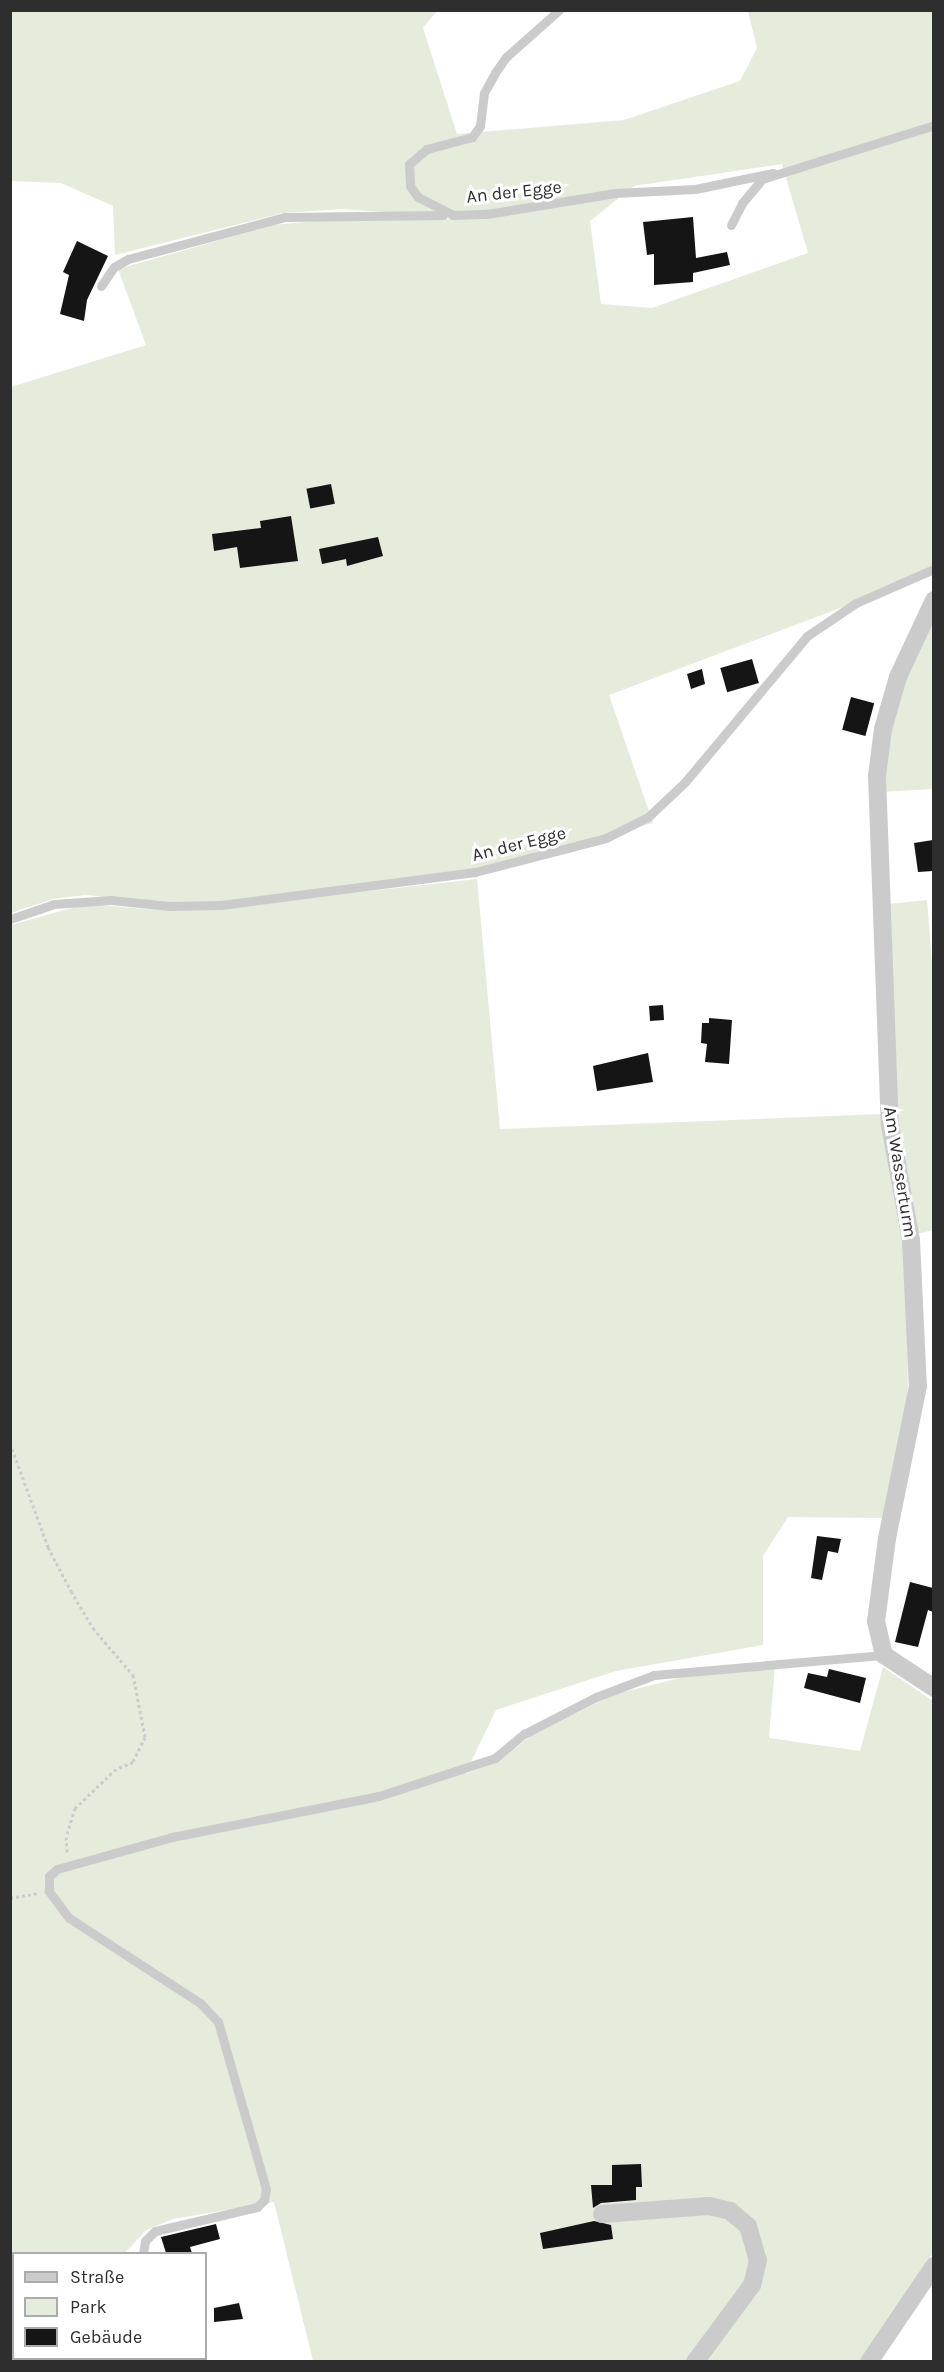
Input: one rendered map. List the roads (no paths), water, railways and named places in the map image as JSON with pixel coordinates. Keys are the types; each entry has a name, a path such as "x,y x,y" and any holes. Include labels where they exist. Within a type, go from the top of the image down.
{"street":[{"name":"Am Wasserturm","path":"884,1655 876,1621 887,1539 918,1386 918,1348 910,1240 890,1125 878,776 883,729 898,677 933,600"},
{"path":"884,1655 930,1680"},
{"path":"602,2214 709,2206 730,2211 748,2226 758,2260 752,2285 695,2361"},
{"path":"869,2361 933,2266"}],"lane":[{"name":"An der Egge","path":"559,10 506,57 495,73 484,93 480,126 472,137 427,149 409,164 410,186 418,196 453,215 519,210 615,193 695,189 773,173 933,125"},
{"path":"731,225 742,203 762,179 773,173"},
{"path":"101,286 114,267 128,259 285,217 453,215"},
{"name":"An der Egge","path":"10,919 54,904 111,900 169,906 221,905 475,872 606,838 648,817 685,782 807,636 856,603 933,569"},
{"path":"143,2252 145,2241 159,2229 257,2207 264,2200 266,2189 213,2014 69,1918 49,1891 49,1876 57,1869 68,1868 172,1837 379,1796 411,1786 495,1758 524,1734 597,1697 654,1676 884,1655"}]}
